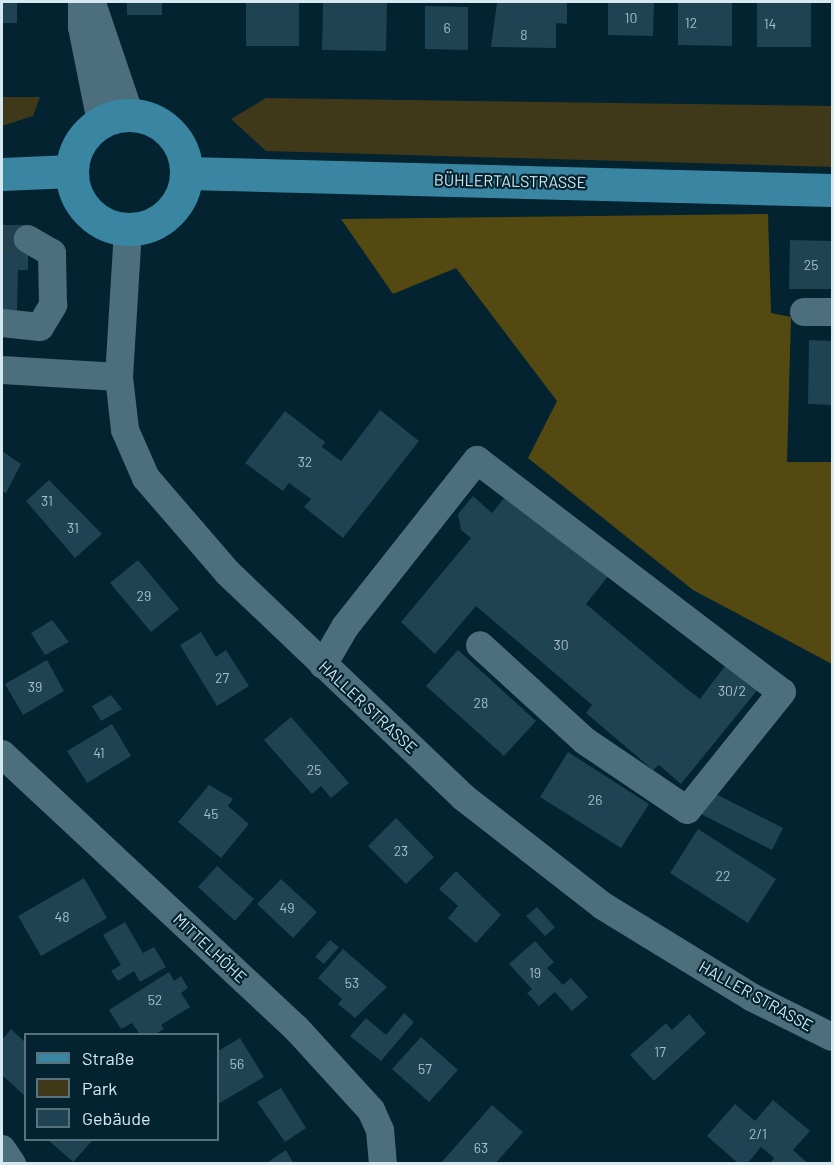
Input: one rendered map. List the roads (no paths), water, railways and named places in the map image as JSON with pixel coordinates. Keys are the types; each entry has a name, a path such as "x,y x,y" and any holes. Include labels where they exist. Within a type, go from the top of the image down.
{"main road":[{"path":"144,117 170,132 179,144 186,173 178,201 169,213 143,228 128,230 113,227 87,212 75,193 71,171 79,142 115,118 144,117"},
{"path":"2,174 71,171"},
{"name":"BÜHLERTALSTRASSE","path":"186,173 832,190"}],"street":[{"path":"82,2 82,27 115,118"},
{"path":"92,2 115,118"},
{"name":"HALLER STRASSE","path":"128,230 119,377 125,430 146,478 228,573 463,797 603,906 753,998 832,1036"},
{"path":"2,323 40,327 53,305 52,253 28,239"},
{"path":"804,312 832,312"},
{"path":"2,370 119,377"},
{"path":"323,665 345,627 477,460 782,692 687,810 585,741 480,645"},
{"name":"MITTELHÖHE","path":"2,754 310,1043 371,1110 380,1130 383,1164"},
{"path":"2,1149 12,1164"}],"tunnel":[{"path":"2,239 28,239"}]}
